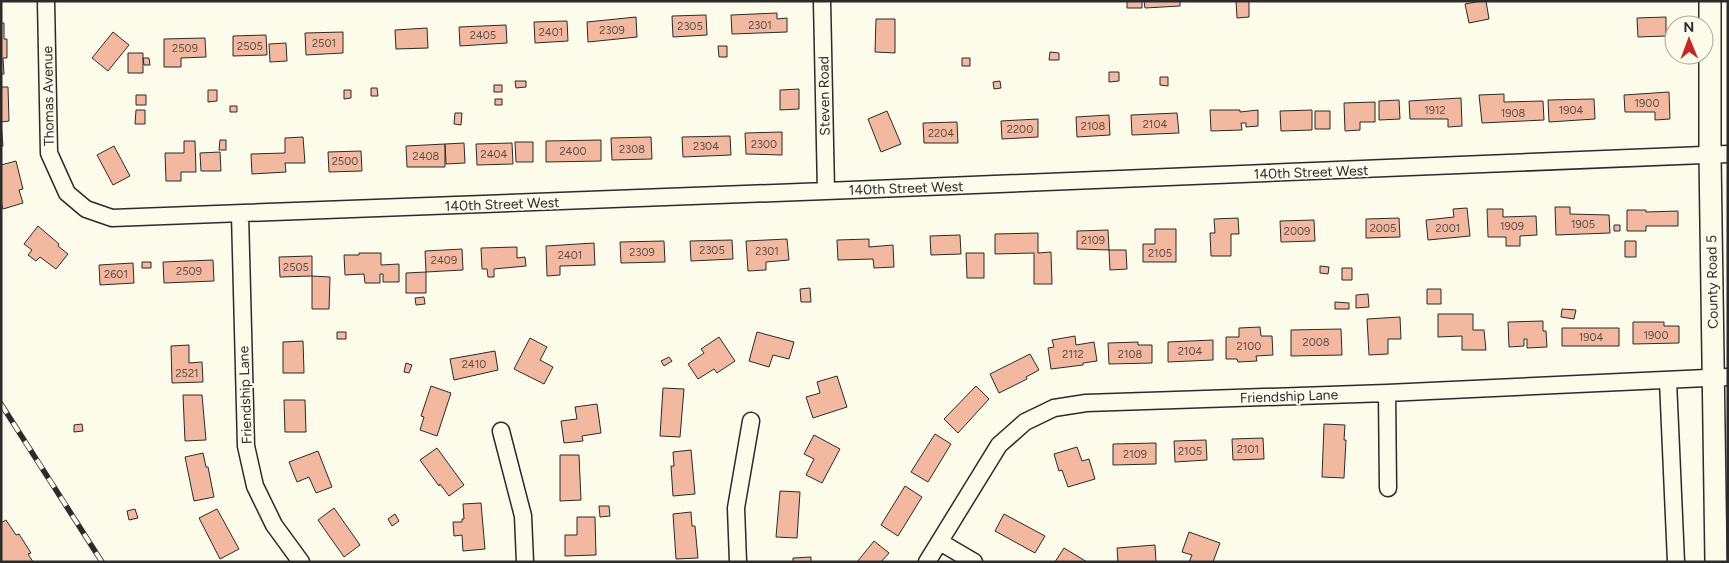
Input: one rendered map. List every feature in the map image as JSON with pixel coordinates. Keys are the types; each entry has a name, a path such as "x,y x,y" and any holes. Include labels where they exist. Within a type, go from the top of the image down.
{"main road":[{"name":"County Road 5","path":"1710,1 1719,155 1720,378 1716,562"}],"street":[{"name":"Thomas Avenue","path":"46,1 49,152 66,193 86,209"},
{"name":"Steven Road","path":"822,1 826,191"},
{"name":"140th Street West","path":"86,209 112,218 240,214 1719,155"},
{"name":"Friendship Lane","path":"240,214 246,446 255,486 274,524 301,562"},
{"name":"Friendship Lane","path":"927,562 999,445 1025,422 1054,408 1086,403 1387,393 1720,378"},
{"path":"1668,380 1676,562"},
{"path":"1387,393 1388,488"},
{"path":"738,562 736,508 751,421"},
{"path":"501,431 523,516 525,562"},
{"path":"940,542 974,562"}],"building":[{"path":"1127,1 1142,1 1142,8 1127,8"},
{"path":"1144,1 1180,1 1180,6 1145,8"},
{"path":"1236,1 1249,1 1249,17 1237,18"},
{"path":"1486,1 1489,19 1469,23 1465,4"},
{"path":"777,13 777,19 787,18 787,32 732,34 731,15"},
{"path":"706,15 707,35 673,37 672,16"},
{"path":"636,17 637,37 588,42 587,22"},
{"path":"1664,17 1664,36 1638,37 1637,18"},
{"path":"876,19 895,19 895,53 875,52"},
{"path":"567,21 568,41 535,43 534,22"},
{"path":"1,23 4,23 4,39 7,39 7,58 3,58 4,74 1,74"},
{"path":"506,25 507,43 460,46 459,27"},
{"path":"427,28 428,48 396,49 395,30"},
{"path":"113,32 129,45 108,71 92,58"},
{"path":"343,32 343,53 306,55 305,33"},
{"path":"266,35 267,55 233,56 233,36"},
{"path":"205,38 206,57 181,58 181,67 164,67 164,39"},
{"path":"286,43 287,61 270,62 269,44"},
{"path":"718,46 727,46 727,57 719,57"},
{"path":"1050,52 1059,53 1059,60 1049,60"},
{"path":"128,53 143,53 143,73 128,73"},
{"path":"143,58 149,58 150,65 144,65"},
{"path":"962,58 970,58 970,66 962,66"},
{"path":"1109,72 1119,72 1119,81 1109,82"},
{"path":"1160,77 1168,77 1168,86 1160,85"},
{"path":"515,81 526,81 526,87 516,88"},
{"path":"1000,81 1001,88 994,89 993,82"},
{"path":"494,85 502,85 502,92 494,92"},
{"path":"1,87 8,87 9,121 1,122"},
{"path":"371,88 377,88 378,96 371,96"},
{"path":"799,89 799,109 780,110 780,90"},
{"path":"208,90 217,90 217,101 208,102"},
{"path":"344,90 351,90 351,98 344,99"},
{"path":"1669,92 1670,119 1655,120 1655,112 1625,112 1624,95"},
{"path":"1504,94 1504,102 1543,101 1544,120 1482,123 1479,95"},
{"path":"136,95 146,95 146,105 136,105"},
{"path":"1461,98 1462,126 1448,127 1448,119 1410,119 1409,101"},
{"path":"495,99 502,99 502,105 495,105"},
{"path":"1594,99 1595,119 1549,122 1548,100"},
{"path":"1399,100 1400,119 1379,120 1379,101"},
{"path":"1375,102 1375,122 1360,122 1360,130 1345,131 1344,103"},
{"path":"230,106 237,106 237,112 230,112"},
{"path":"136,110 145,110 145,124 135,124"},
{"path":"1210,110 1240,110 1240,112 1258,110 1258,126 1246,127 1246,123 1241,123 1242,130 1211,131"},
{"path":"1312,110 1312,130 1281,131 1280,111"},
{"path":"887,111 901,144 881,152 868,119"},
{"path":"1315,111 1330,111 1330,129 1315,129"},
{"path":"455,113 462,113 461,125 454,124"},
{"path":"1177,113 1179,133 1132,135 1131,115"},
{"path":"1109,115 1110,135 1077,137 1076,117"},
{"path":"1038,119 1038,137 1002,139 1001,121"},
{"path":"1,122 3,146 1,146"},
{"path":"957,122 958,143 924,143 923,123"},
{"path":"782,132 782,155 746,154 745,133"},
{"path":"730,136 731,155 683,157 682,137"},
{"path":"303,137 305,163 285,163 286,172 252,174 251,154 285,153 285,138"},
{"path":"651,137 652,159 612,160 611,138"},
{"path":"220,140 226,140 226,150 219,150"},
{"path":"601,140 601,161 546,162 546,141"},
{"path":"184,141 195,141 196,172 181,172 181,181 166,181 165,153 184,153"},
{"path":"515,142 533,142 533,162 516,162"},
{"path":"464,143 465,163 446,164 445,144"},
{"path":"512,143 513,164 477,165 476,144"},
{"path":"445,144 445,167 407,167 406,146"},
{"path":"114,146 130,176 113,185 97,155"},
{"path":"361,151 362,171 329,172 328,152"},
{"path":"220,152 221,171 201,171 200,153"},
{"path":"16,161 23,189 19,190 23,203 3,209 1,202 1,165"},
{"path":"1555,207 1570,207 1570,214 1609,215 1610,233 1556,235"},
{"path":"1467,208 1470,236 1428,240 1426,220 1454,217 1453,209"},
{"path":"1487,209 1503,209 1503,217 1536,216 1537,235 1520,236 1520,246 1506,246 1506,237 1488,237"},
{"path":"1627,210 1646,210 1646,212 1678,211 1678,226 1646,226 1646,231 1627,231"},
{"path":"1238,218 1239,234 1231,234 1231,256 1211,256 1210,233 1215,233 1214,219"},
{"path":"1399,218 1400,237 1366,238 1366,219"},
{"path":"1314,220 1315,241 1281,242 1280,221"},
{"path":"1614,225 1620,225 1620,231 1614,231"},
{"path":"38,226 68,254 56,269 40,257 36,261 28,255 32,250 24,244"},
{"path":"1155,229 1176,229 1176,262 1143,262 1143,244 1155,244"},
{"path":"1108,230 1109,250 1077,249 1077,231"},
{"path":"1038,233 1038,253 1051,252 1052,284 1034,284 1034,253 995,254 995,234"},
{"path":"960,235 961,254 931,255 930,236"},
{"path":"787,239 789,260 766,262 766,270 748,271 746,241"},
{"path":"869,239 869,247 893,245 894,267 874,268 873,259 838,260 837,240"},
{"path":"732,240 733,259 691,261 690,241"},
{"path":"664,241 665,262 621,263 620,242"},
{"path":"1625,241 1636,241 1636,257 1625,257"},
{"path":"594,243 595,265 560,266 560,275 547,276 546,246"},
{"path":"517,247 517,258 525,257 526,266 494,269 494,277 488,277 487,269 482,269 481,248"},
{"path":"462,249 463,270 426,272 425,251"},
{"path":"1109,250 1126,250 1127,269 1110,270"},
{"path":"359,253 381,253 381,265 399,264 399,282 383,282 383,274 380,274 380,283 365,283 364,274 345,275 344,255 359,255"},
{"path":"966,253 984,253 984,278 967,278"},
{"path":"312,256 312,276 280,277 279,257"},
{"path":"213,260 214,281 164,283 163,262"},
{"path":"142,262 151,262 151,268 142,268"},
{"path":"133,263 134,283 100,285 99,265"},
{"path":"1320,266 1329,267 1328,274 1320,273"},
{"path":"1342,268 1352,268 1352,280 1342,280"},
{"path":"426,272 426,293 406,293 406,273"},
{"path":"312,276 330,277 329,309 312,309"},
{"path":"810,288 811,302 801,302 800,289"},
{"path":"1427,289 1441,289 1441,304 1427,304"},
{"path":"1368,294 1369,307 1356,308 1356,295"},
{"path":"424,297 425,304 416,305 415,298"},
{"path":"1335,302 1349,303 1349,309 1335,309"},
{"path":"1562,309 1576,310 1574,319 1561,317"},
{"path":"1438,314 1473,314 1473,330 1484,330 1486,350 1462,350 1462,336 1438,337"},
{"path":"1400,317 1401,339 1388,339 1388,354 1369,355 1367,319"},
{"path":"1543,321 1543,331 1546,331 1547,347 1527,348 1527,339 1524,339 1524,346 1509,347 1508,322"},
{"path":"1633,322 1664,322 1664,326 1679,326 1679,343 1633,344"},
{"path":"1260,327 1261,336 1272,336 1273,355 1256,356 1257,361 1238,362 1237,359 1226,359 1226,337 1239,337 1239,328"},
{"path":"1562,328 1619,328 1619,346 1562,346"},
{"path":"1341,329 1342,355 1291,356 1291,330"},
{"path":"337,332 346,332 346,339 337,339"},
{"path":"757,332 794,342 789,359 773,355 769,367 749,361"},
{"path":"1075,336 1076,345 1094,342 1097,361 1083,363 1083,365 1051,369 1048,348 1054,347 1052,340"},
{"path":"719,337 735,361 717,373 714,369 698,379 688,364 704,353 701,349"},
{"path":"530,338 547,347 540,360 553,367 544,384 514,369"},
{"path":"1213,340 1213,360 1168,362 1168,342"},
{"path":"303,341 304,373 283,373 283,342"},
{"path":"1138,342 1138,345 1152,345 1152,363 1109,364 1108,343"},
{"path":"189,345 189,363 202,362 203,382 172,383 171,346"},
{"path":"495,351 498,370 454,380 450,359"},
{"path":"1030,354 1039,370 1026,377 1027,379 999,393 990,374"},
{"path":"669,357 672,361 664,366 661,361"},
{"path":"406,363 412,365 409,373 404,372"},
{"path":"837,376 847,407 813,418 806,397 820,393 817,382"},
{"path":"431,386 451,393 437,436 420,430 424,417 421,416"},
{"path":"976,386 989,399 958,433 944,419"},
{"path":"663,388 684,389 680,437 660,436"},
{"path":"183,395 202,395 206,440 185,441"},
{"path":"284,400 305,400 306,432 285,432"},
{"path":"597,404 601,433 582,436 583,441 564,443 561,421 577,419 575,407"},
{"path":"82,424 83,431 74,432 74,425"},
{"path":"1324,424 1345,425 1344,478 1322,477"},
{"path":"935,434 951,444 928,482 911,472"},
{"path":"814,435 840,449 822,483 806,475 814,459 804,454"},
{"path":"1263,438 1264,459 1233,460 1232,439"},
{"path":"1206,440 1207,460 1175,462 1174,441"},
{"path":"1156,443 1156,464 1113,465 1113,444"},
{"path":"1077,447 1082,461 1089,459 1095,479 1068,487 1062,470 1059,471 1054,454"},
{"path":"437,448 464,485 449,496 440,484 439,486 420,460"},
{"path":"691,450 695,494 673,496 671,466 674,466 673,452"},
{"path":"318,451 332,487 316,493 309,477 297,482 289,462"},
{"path":"203,453 214,497 194,501 185,457"},
{"path":"560,455 579,455 581,500 560,501"},
{"path":"905,486 922,497 898,536 881,525"},
{"path":"780,491 800,492 797,538 776,537"},
{"path":"481,503 485,549 463,551 462,535 454,536 453,522 462,522 462,519 464,519 463,504"},
{"path":"599,506 609,506 610,516 600,517"},
{"path":"334,508 360,545 344,557 318,520"},
{"path":"135,509 138,518 129,520 127,511"},
{"path":"217,509 239,549 220,559 199,518"},
{"path":"691,512 692,526 695,526 698,558 676,559 673,514"},
{"path":"395,514 399,521 392,526 388,519"},
{"path":"1004,514 1045,536 1035,553 995,531"},
{"path":"577,517 595,517 596,555 565,556 565,535 577,535"},
{"path":"6,520 16,535 19,534 31,553 28,554 33,562 1,562 1,523"},
{"path":"1189,532 1220,543 1213,562 1189,562 1192,555 1182,552"},
{"path":"874,541 889,553 881,562 857,562"},
{"path":"1155,545 1156,562 1118,562 1117,548"},
{"path":"1064,548 1087,562 1055,562"},
{"path":"811,557 811,562 793,562 793,558"}],"railway":[{"path":"1,404 102,562"}]}
